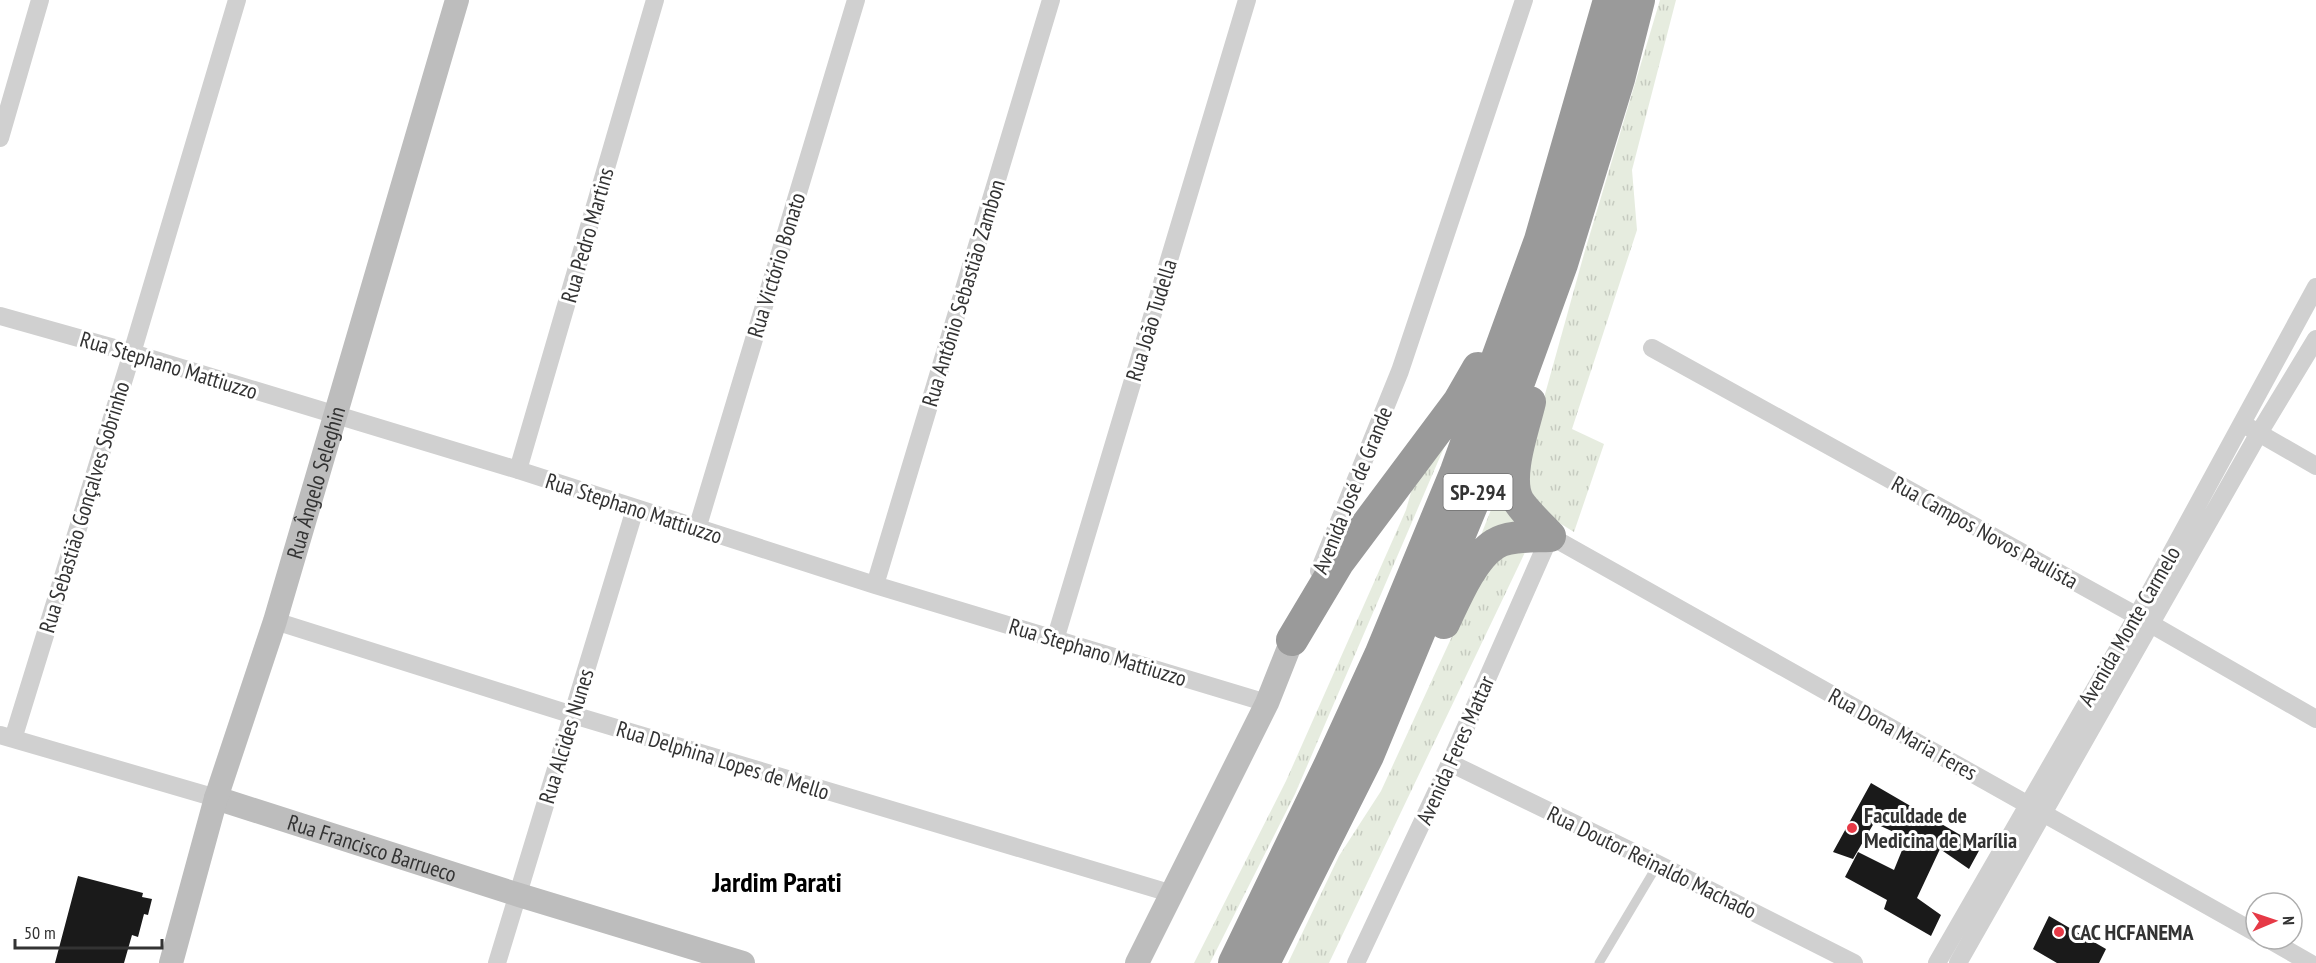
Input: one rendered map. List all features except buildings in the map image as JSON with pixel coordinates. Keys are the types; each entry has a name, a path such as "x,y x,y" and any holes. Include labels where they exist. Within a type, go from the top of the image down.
{"highway":[{"name":"SP-294","path":"1234,963 1380,655 1456,471 1540,240 1609,0"},
{"name":"SP-294","path":"1264,963 1368,756 1490,462 1562,264 1619,78 1639,0"},
{"path":"1292,640 1338,563 1459,401 1475,374 1540,240"},
{"path":"1550,536 1519,502 1514,490 1513,474 1562,264"},
{"path":"1368,756 1394,724 1459,591 1487,550 1496,543 1510,539 1550,536"}],"street":[{"path":"0,138 40,0"},
{"name":"Rua Sebastião Gonçalves Sobrinho","path":"7,737 132,353 237,0"},
{"name":"Rua Ângelo Seleghin","path":"171,963 216,798 275,621 457,0"},
{"name":"Rua Pedro Martins","path":"518,470 655,0"},
{"name":"Rua Victório Bonato","path":"697,529 856,0"},
{"name":"Rua Antônio Sebastião Zambon","path":"874,585 1051,0"},
{"name":"Rua João Tudella","path":"1055,640 1247,0"},
{"name":"Avenida José de Grande","path":"1137,963 1267,703 1400,371 1524,0"},
{"name":"Avenida Monte Carmelo","path":"2144,620 2241,424 2313,300"},
{"name":"Rua Stephano Mattiuzzo","path":"0,316 132,353 518,470 874,585 1267,703"},
{"name":"Avenida Monte Carmelo","path":"1938,963 2035,808 2144,620 2316,339"},
{"name":"Rua Campos Novos Paulista","path":"1652,348 2144,620 2316,719"},
{"path":"2241,424 2316,466"},
{"name":"Rua Alcides Nunes","path":"497,963 635,509"},
{"name":"Avenida Feres Mattar","path":"1356,963 1450,763 1550,536"},
{"name":"Rua Dona Maria Feres","path":"1550,536 2244,926"},
{"name":"Rua Delphina Lopes de Mello","path":"275,621 573,715 1173,894"},
{"name":"Rua Francisco Barrueco","path":"7,737 216,798 519,895 743,963"},
{"name":"Rua Doutor Reinaldo Machado","path":"1450,763 1854,963"},
{"name":"Avenida Monte Carmelo","path":"1958,963 2035,808"},
{"path":"2289,951 2310,963"}],"lane":[{"path":"1599,963 1658,864"}],"green space":[{"path":"1660,0 1676,0 1632,170 1637,230 1572,429 1604,444 1574,532 1544,511 1531,495 1527,485 1527,459 1584,254"},
{"path":"1449,436 1295,794 1210,963 1194,963 1286,781 1406,510 1415,478"},
{"path":"1505,474 1535,529 1474,553"},
{"path":"1528,546 1329,963 1288,963 1339,856 1381,791 1483,569 1492,558"}],"place":[{"name":"Faculdade de Medicina de Marília","path":"1852,828"},
{"name":"CAC HCFANEMA","path":"2059,932"}],"district":[{"name":"Jardim Parati","path":"777,881"}]}
